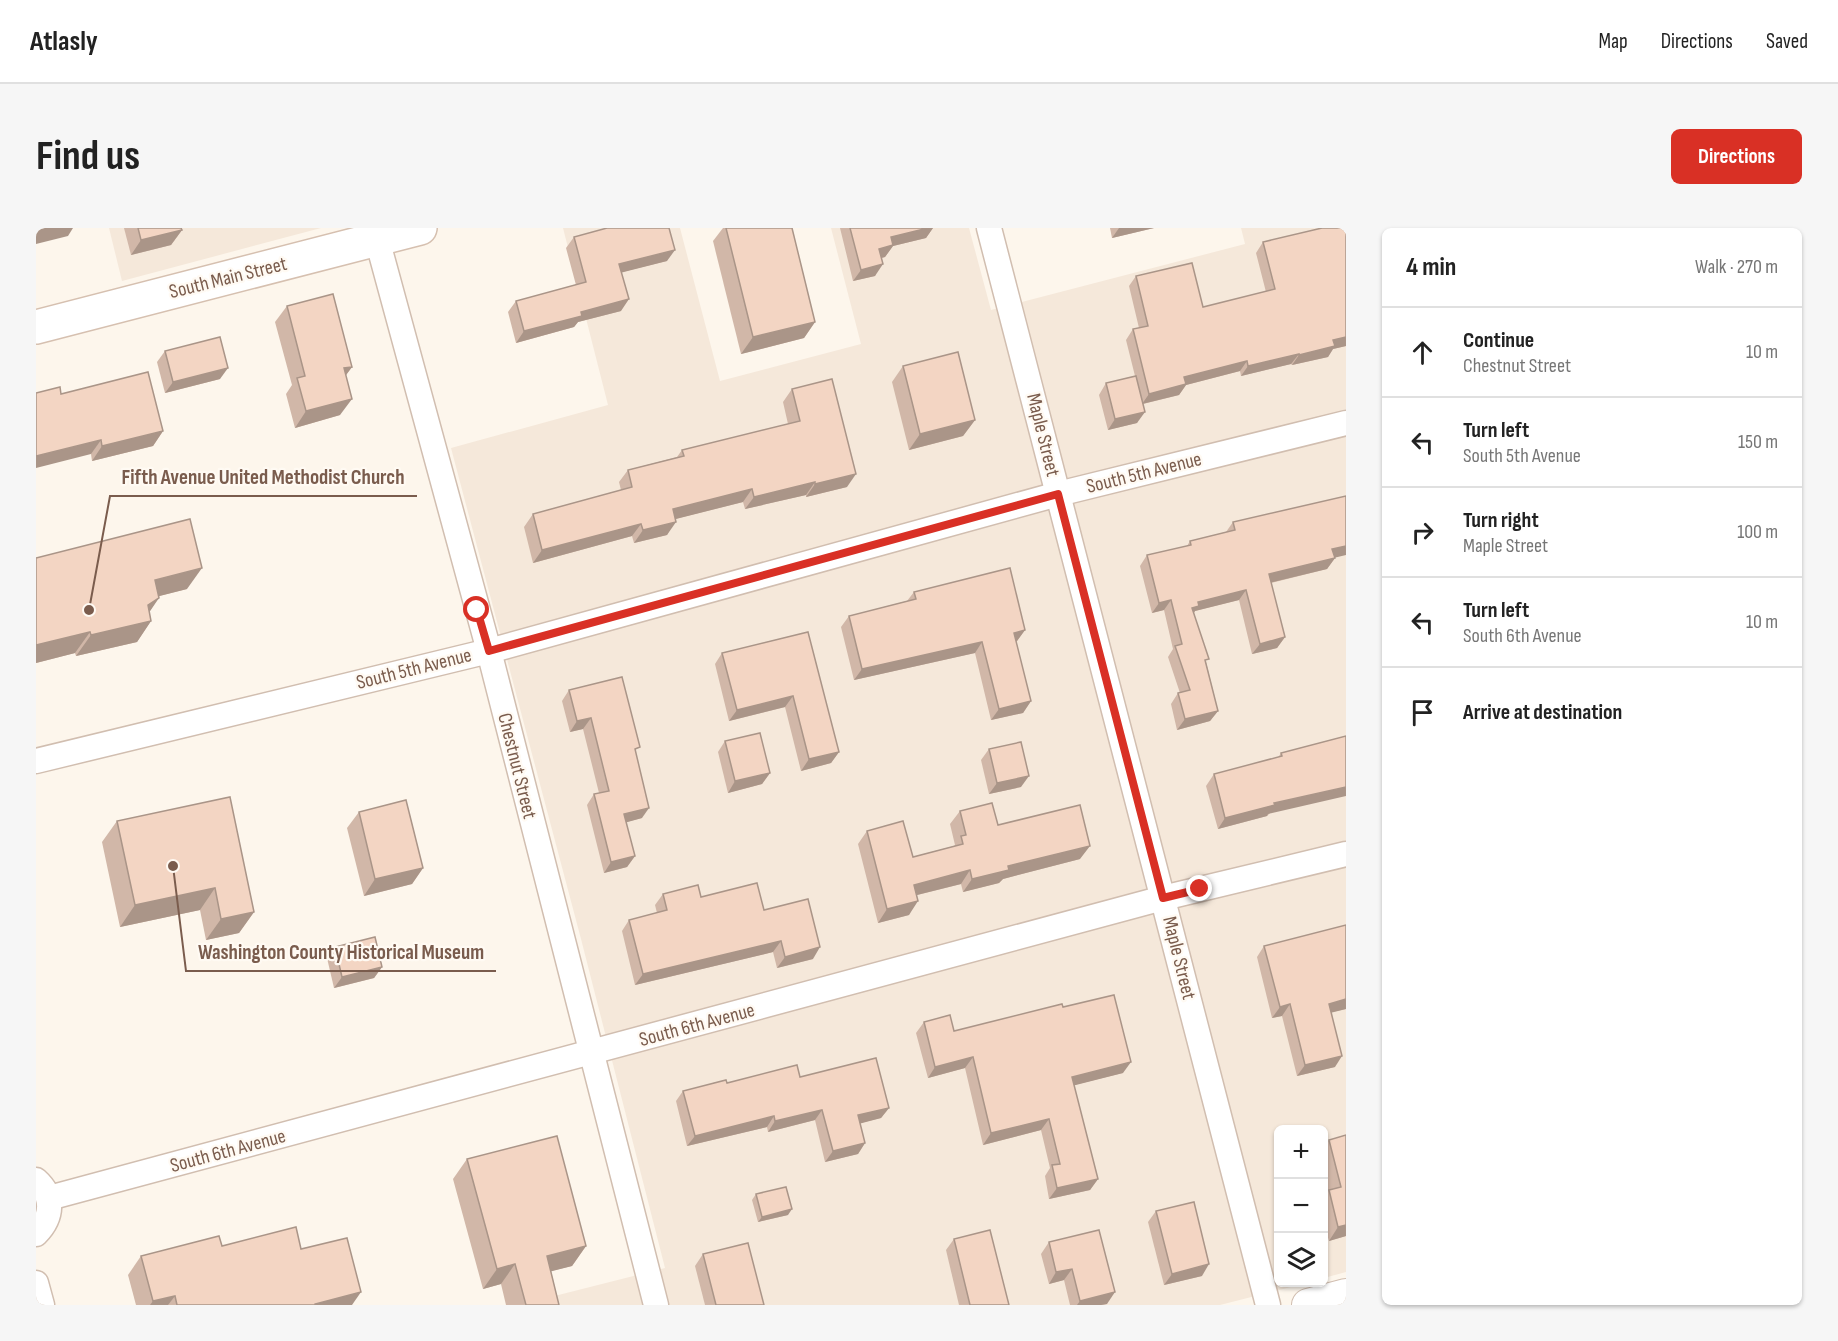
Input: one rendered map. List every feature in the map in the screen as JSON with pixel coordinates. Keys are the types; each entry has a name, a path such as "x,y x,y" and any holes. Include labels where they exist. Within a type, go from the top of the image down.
{"main road":[{"name":"South Main Street","path":"36,327 376,234 420,228"}],"street":[{"name":"Maple Street","path":"989,228 1268,1305"},
{"name":"Chestnut Street","path":"376,234 489,651 656,1305"},
{"name":"South 5th Avenue","path":"36,761 489,651 1058,494 1346,423"},
{"name":"South 6th Avenue","path":"43,1189 591,1054 1163,898 1346,854"},
{"path":"36,1234 45,1224 50,1212 43,1189"},
{"path":"36,1283 42,1305"},
{"path":"1308,1305 1346,1295"}],"shaded area":[{"path":"109,228 321,228 122,281"},
{"path":"563,228 680,228 720,381 861,344 831,228 969,228 991,310 1245,244 1241,228 1346,228 1346,1272 1328,1277 1328,1125 1274,1125 1274,1287 1291,1287 1220,1305 519,1305 665,1268 581,939 451,448 608,405"}],"building":[{"path":"138,228 181,228 182,230 141,240"},
{"path":"607,228 669,228 675,250 619,264 629,299 581,312 582,316 524,331 516,301 586,282 574,237"},
{"path":"726,228 792,228 815,322 753,337"},
{"path":"850,228 928,228 891,237 893,245 879,249 883,264 861,270"},
{"path":"1322,228 1346,228 1346,337 1333,340 1335,346 1299,355 1248,366 1247,361 1184,377 1186,384 1149,394 1133,329 1148,326 1136,276 1192,263 1203,307 1275,289 1263,242"},
{"path":"333,294 352,367 344,368 352,399 306,411 297,378 305,376 287,306"},
{"path":"220,337 228,368 173,382 165,351"},
{"path":"958,352 975,420 920,434 903,366"},
{"path":"148,372 163,431 102,446 101,440 36,456 36,393 60,387 61,394"},
{"path":"1136,376 1145,412 1115,419 1106,383"},
{"path":"832,379 856,474 754,497 752,489 673,509 676,522 643,530 641,524 542,550 533,514 632,487 628,470 684,456 682,450 800,421 792,389"},
{"path":"1346,496 1346,546 1332,549 1335,558 1269,574 1285,637 1260,644 1246,590 1198,602 1199,606 1192,608 1209,659 1205,660 1218,711 1185,719 1178,693 1190,690 1175,646 1182,644 1171,600 1159,603 1147,555 1191,545 1190,541 1235,530 1233,522"},
{"path":"190,519 202,568 155,580 159,598 148,605 151,621 36,645 36,558"},
{"path":"1010,568 1025,630 1014,633 1031,701 999,709 982,642 862,669 849,616 916,599 914,592"},
{"path":"808,632 839,752 809,759 793,696 737,710 722,653"},
{"path":"622,677 640,747 635,749 649,808 624,814 635,856 611,862 594,794 609,791 591,718 577,721 569,690"},
{"path":"760,733 770,773 735,781 725,741"},
{"path":"1346,736 1346,787 1274,803 1275,805 1225,818 1214,774"},
{"path":"1021,742 1029,776 997,783 989,749"},
{"path":"230,797 254,912 221,919 215,888 135,905 117,821"},
{"path":"406,800 423,868 375,879 359,812"},
{"path":"992,803 998,825 1080,805 1090,846 1008,866 1009,870 972,879 970,870 914,885 918,901 887,909 867,831 903,821 913,857 963,844 961,836 966,835 960,811"},
{"path":"757,883 764,910 808,899 820,947 785,957 781,941 643,974 629,920 667,910 663,894 698,885 701,897"},
{"path":"1346,925 1346,999 1329,1004 1342,1056 1305,1065 1290,1004 1280,1007 1264,946"},
{"path":"375,937 382,967 342,977 335,947"},
{"path":"1114,995 1131,1062 1072,1077 1098,1179 1057,1188 1052,1165 1060,1164 1049,1119 991,1133 973,1057 935,1067 924,1022 950,1015 954,1031 1062,1004 1063,1007"},
{"path":"876,1058 889,1108 858,1115 865,1143 833,1151 822,1110 775,1121 774,1116 695,1136 683,1091 726,1080 727,1083 797,1065 800,1077"},
{"path":"1346,1135 1346,1225 1338,1227 1329,1190 1341,1187 1329,1140"},
{"path":"557,1136 586,1246 547,1256 559,1305 526,1305 515,1264 497,1269 467,1159"},
{"path":"786,1187 792,1209 762,1217 756,1194"},
{"path":"1194,1202 1209,1264 1172,1274 1156,1211"},
{"path":"296,1227 301,1249 347,1238 361,1292 315,1305 177,1305 175,1296 153,1301 141,1256 219,1236 222,1246"},
{"path":"990,1230 1009,1305 970,1305 954,1239"},
{"path":"1099,1230 1115,1292 1080,1301 1072,1269 1056,1272 1049,1242"},
{"path":"748,1243 764,1305 716,1305 703,1254"}],"place":[{"name":"Fifth Avenue United Methodist Church","path":"89,610"},
{"name":"Washington County Historical Museum","path":"173,866"}],"route":[{"path":"477,610 489,651 1058,494 1163,898 1200,889"}]}
